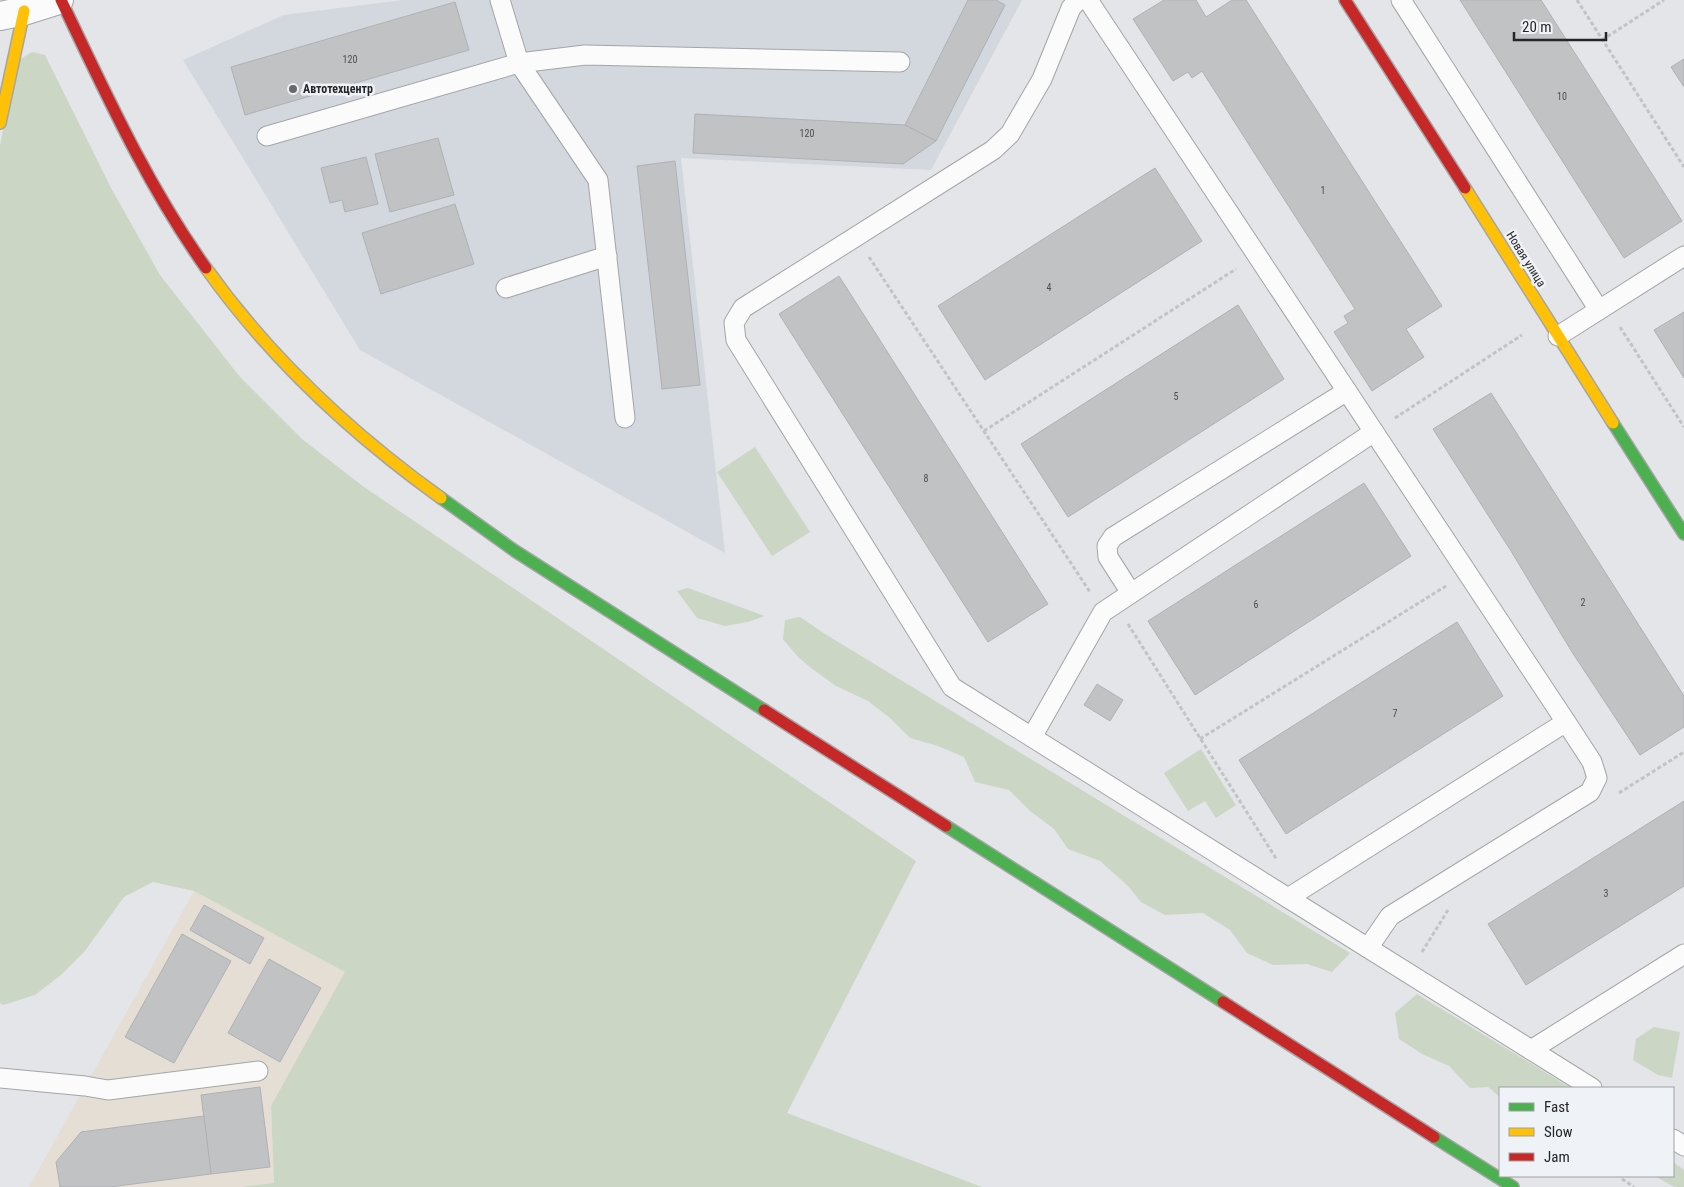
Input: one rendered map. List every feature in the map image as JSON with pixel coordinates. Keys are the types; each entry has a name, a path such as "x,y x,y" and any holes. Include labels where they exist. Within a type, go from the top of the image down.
{"main road":[{"path":"60,0 134,149 164,204 196,255 259,335 303,383 384,456 515,551 1513,1187"},
{"name":"Новая улица","path":"1344,0 1684,534"},
{"path":"0,123 12,14"}],"street":[{"path":"12,14 60,0"}],"lane":[{"path":"500,0 519,63 598,180 625,418"},
{"path":"1078,0 1071,8 1042,79 1010,134 993,150 743,308 734,323 736,340 952,687 1293,895 1368,948 1590,1087"},
{"path":"1088,0 1566,722 1592,762 1597,778 1590,792 1390,916 1368,948"},
{"path":"1401,0 1602,308"},
{"path":"267,136 519,63 585,55 900,62"},
{"path":"506,288 607,256"},
{"path":"1558,336 1684,256"},
{"path":"1131,594 1108,556 1107,546 1112,537 1347,390"},
{"path":"1032,737 1103,612 1374,432"},
{"path":"1293,895 1566,722"},
{"path":"1531,1050 1684,954"},
{"path":"0,1078 108,1090 258,1071"}],"path":[{"path":"1577,0 1684,167"},
{"path":"1602,40 1664,0"},
{"path":"856,237 1103,612 1127,623 1200,739 1293,895"},
{"path":"984,431 1257,255"},
{"path":"1602,308 1684,427"},
{"path":"1374,432 1547,318"},
{"path":"1200,739 1467,572"},
{"path":"1622,1179 1634,1187"}],"shaded area":[{"path":"403,0 1022,0 931,170 681,158 725,553 360,350 183,60 284,15"},
{"path":"194,891 346,972 271,1106 274,1183 240,1187 29,1187"}],"green space":[{"path":"32,52 45,55 111,188 160,275 240,377 302,439 364,487 916,861 787,1113 982,1187 240,1187 274,1183 271,1106 345,972 194,891 153,882 124,897 84,952 61,975 35,995 3,1005 0,1003 0,145 17,61"},
{"path":"755,447 810,532 772,556 717,472"},
{"path":"688,588 765,616 748,622 725,626 697,618 677,591"},
{"path":"800,617 1350,953 1332,972 1307,964 1273,965 1247,953 1230,930 1203,913 1165,915 1141,902 1128,886 1100,861 1068,849 1054,829 1030,811 1009,790 975,782 964,757 938,746 910,738 890,718 868,701 836,686 811,668 798,657 783,639 785,620"},
{"path":"1201,749 1236,805 1216,818 1205,801 1188,811 1164,773"},
{"path":"1417,994 1569,1087 1499,1087 1499,1096 1488,1087 1470,1088 1449,1066 1422,1054 1399,1039 1395,1013"},
{"path":"1654,1027 1680,1032 1672,1078 1658,1075 1633,1060 1636,1039"},
{"path":"1674,1163 1684,1170 1684,1187 1674,1187 1657,1177 1674,1177"}],"building":[{"path":"968,0 996,0 1005,5 936,141 905,125"},
{"path":"1164,0 1196,0 1206,17 1232,0 1246,0 1442,306 1406,329 1424,357 1372,391 1334,332 1348,323 1344,316 1355,309 1202,71 1192,78 1188,72 1173,81 1133,19"},
{"path":"1460,0 1541,0 1682,221 1624,258"},
{"path":"455,2 469,50 245,115 231,67"},
{"path":"1684,59 1684,87 1671,67"},
{"path":"695,114 905,125 936,141 903,164 693,153"},
{"path":"438,138 454,195 390,212 375,154"},
{"path":"366,157 378,204 345,212 342,200 330,203 321,168"},
{"path":"675,161 700,385 662,389 637,166"},
{"path":"1155,168 1202,241 985,380 938,306"},
{"path":"455,204 474,264 381,294 362,233"},
{"path":"839,276 1048,604 988,642 779,314"},
{"path":"1238,305 1284,379 1068,517 1021,444"},
{"path":"1684,312 1684,378 1654,330"},
{"path":"1491,393 1684,696 1684,727 1640,755 1572,652 1511,551 1433,429"},
{"path":"1364,483 1411,556 1195,695 1148,621"},
{"path":"1457,622 1503,696 1286,834 1239,760"},
{"path":"1097,684 1123,700 1110,721 1084,705"},
{"path":"1684,801 1684,886 1526,985 1488,924"},
{"path":"204,905 264,938 250,964 190,930"},
{"path":"182,934 231,961 174,1063 125,1037"},
{"path":"269,959 321,988 280,1062 228,1033"},
{"path":"260,1087 270,1167 211,1174 201,1095"},
{"path":"204,1116 211,1174 110,1187 60,1187 56,1162 81,1132"}],"traffic: fast":[{"path":"1613,423 1684,534"},
{"path":"441,498 515,551 764,710"},
{"path":"946,826 1223,1002"},
{"path":"1434,1137 1513,1187"}],"traffic: slow":[{"path":"0,123 24,11"},
{"path":"1465,188 1613,423"},
{"path":"206,268 257,333 314,393 376,448 441,498"}],"traffic: jam":[{"path":"61,0 146,171 206,268"},
{"path":"1345,0 1465,188"},
{"path":"764,710 946,826"},
{"path":"1223,1002 1434,1137"}],"place":[{"name":"Автотехцентр","path":"293,89"}]}
